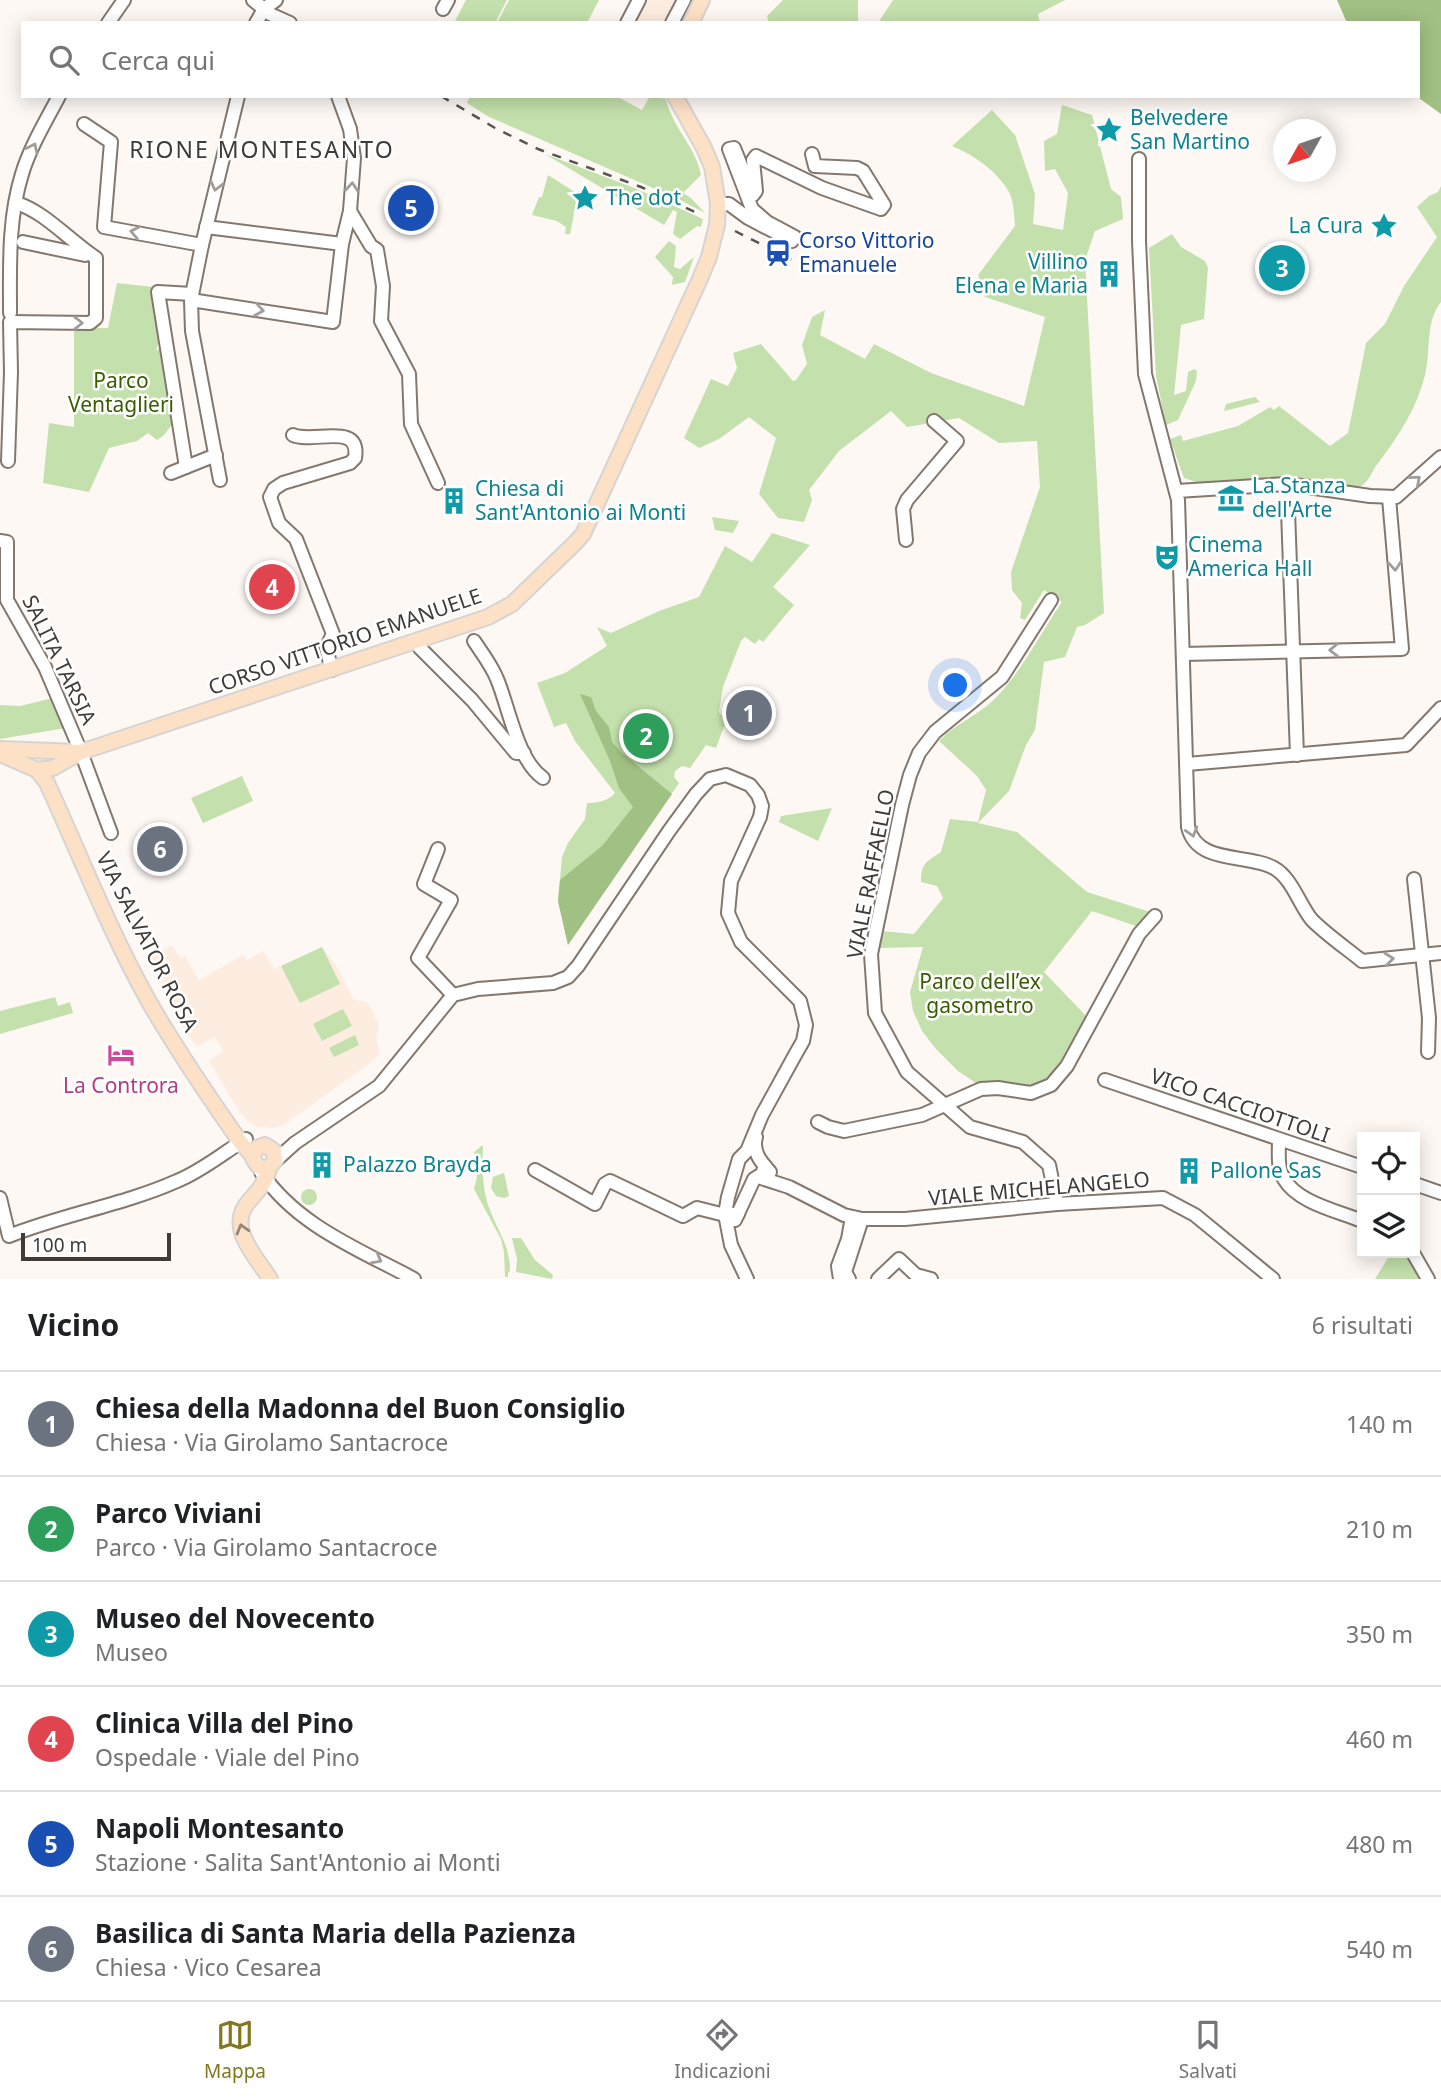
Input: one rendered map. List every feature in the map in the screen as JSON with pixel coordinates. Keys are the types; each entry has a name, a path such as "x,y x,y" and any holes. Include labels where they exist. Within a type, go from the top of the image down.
{"main road":[{"path":"692,21 702,0"},
{"name":"CORSO VITTORIO EMANUELE","path":"74,752 488,617 512,604 583,534 699,281 714,241 718,204 716,183 708,157 676,98"},
{"path":"0,748 34,752 74,752"},
{"path":"0,754 37,770 48,759 74,752"},
{"name":"VIA SALVATOR ROSA","path":"37,770 47,783 107,918 147,998 230,1127 264,1161"},
{"path":"264,1161 239,1219 243,1235 270,1279"}],"street":[{"path":"109,21 124,0"},
{"path":"253,0 286,21"},
{"path":"257,21 264,9 276,0"},
{"path":"628,21 639,0"},
{"path":"673,21 684,0"},
{"path":"8,461 11,398 10,317 17,241 16,203 27,160 58,98"},
{"path":"220,480 192,331 191,297 238,98"},
{"path":"186,467 158,292 333,322 342,244 350,211 354,158 351,129 339,98"},
{"path":"84,124 111,142 104,227 202,245"},
{"path":"718,204 729,204 748,218 792,241 794,237 767,222 751,209 729,149 734,148 753,195 756,191 753,160 756,156 822,188 881,209 884,205 863,171 857,168 815,166 812,154"},
{"path":"1139,159 1139,241 1145,374 1177,491 1188,827 1191,838 1205,850 1275,869 1298,895 1312,919 1362,961 1441,953"},
{"path":"10,317 89,323 95,321 95,257 78,247 31,208 16,203"},
{"path":"350,211 371,246 377,250 383,286 381,321 408,374 411,424 438,483"},
{"path":"206,227 342,244"},
{"path":"17,241 95,257"},
{"path":"906,540 903,509 907,500 957,441 934,421"},
{"path":"293,435 301,438 342,435 349,438 355,448 355,458 350,463 283,483 274,489 270,497 281,526 296,539 333,634 326,648 332,670"},
{"path":"171,473 216,455"},
{"path":"1177,491 1287,484 1389,498 1396,497 1441,457"},
{"path":"1183,654 1402,649 1389,498"},
{"path":"1288,511 1297,755"},
{"name":"SALITA TARSIA","path":"4,541 8,600 46,667 74,752 111,833"},
{"name":"VIALE RAFFAELLO","path":"1051,600 1002,677 935,732 919,753 902,805 871,954 875,1013 907,1072 970,1127 1023,1143 1049,1165 1057,1204"},
{"path":"418,640 420,649 472,700 516,753 524,753"},
{"path":"474,641 496,676 524,753 537,774 543,778"},
{"path":"1187,765 1406,745 1441,708"},
{"path":"264,1161 375,1089 453,995 478,989 553,983 568,977 705,783 714,777 726,775 750,785 762,806 760,817 731,881 728,900 731,923 741,942 800,1001 806,1025 796,1055 761,1119 750,1154"},
{"path":"438,849 424,884 451,900 418,958 453,995"},
{"path":"1414,879 1429,1018 1428,1052"},
{"path":"818,1122 844,1132 922,1115 981,1089 998,1087 1031,1093 1051,1085 1067,1066 1139,934 1155,916"},
{"name":"VICO CACCIOTTOLI","path":"1105,1080 1357,1165"},
{"path":"1279,1140 1278,1161 1283,1178 1295,1192 1357,1219"},
{"path":"0,1198 9,1236 44,1222 179,1180 243,1141"},
{"path":"731,1214 759,1174 762,1159 750,1154 739,1159 731,1214 730,1240 734,1256 747,1279"},
{"name":"VIA SALVATOR ROSA","path":"264,1161 314,1226 414,1279"},
{"path":"738,1168 744,1177 759,1174"},
{"path":"534,1170 595,1203 605,1184 610,1181 682,1216 697,1208 731,1214"},
{"name":"VIALE MICHELANGELO","path":"759,1174 857,1218 905,1219 1057,1204 1163,1198 1195,1215 1273,1279"},
{"path":"1420,1186 1441,1193"},
{"path":"841,1279 838,1266 857,1218"},
{"path":"849,1279 845,1272 857,1218"},
{"path":"1417,1258 1428,1279"},
{"path":"878,1279 899,1259 916,1275 931,1279"}],"shaded area":[{"path":"645,0 676,0 665,21 634,21"},
{"path":"172,945 180,958 185,956 199,980 243,955 247,960 263,951 274,969 322,947 338,968 353,999 368,1003 379,1024 376,1037 380,1054 283,1125 272,1128 257,1127 239,1111 209,1061 223,1051 215,1037 200,1045 192,1041 148,957"}],"green space":[{"path":"466,0 507,0 496,21 455,21"},
{"path":"509,0 599,0 588,21 498,21"},
{"path":"783,0 858,0 858,21 768,21 767,16"},
{"path":"893,0 1065,0 1038,14 1040,21 879,21"},
{"path":"1337,0 1441,0 1441,114 1419,98 1420,21 1346,21"},
{"path":"469,98 620,98 642,110 649,98 666,99 701,175 683,193 705,213 489,117 467,103"},
{"name":"Parco dell’ex gasometro","path":"1062,105 1092,115 1111,189 1121,197 1123,219 1095,231 1085,260 1104,613 1077,627 1065,657 1044,662 1035,730 1026,745 1009,791 978,823 1017,832 1087,892 1150,912 1139,927 1092,911 1044,972 1087,1017 1062,1063 1046,1084 1030,1090 979,1085 958,1071 922,1031 913,1011 910,992 923,947 880,948 881,931 914,934 943,898 937,886 921,882 921,876 925,864 941,852 950,819 978,822 986,790 977,776 939,741 999,694 1019,669 1062,602 1044,590 1025,620 1020,618 1022,603 1012,590 1011,572 1040,487 1037,441 999,443 959,418 907,427 891,411 839,451 809,490 812,500 804,522 778,518 759,494 776,438 749,417 719,439 699,448 684,438 711,379 728,386 737,368 733,353 761,344 793,381 796,380 807,364 802,345 812,317 825,310 820,335 865,359 874,344 931,373 1024,406 1045,317 985,297 978,275 1015,226 1014,209 1004,184 977,159 952,146 992,110 1015,135 1035,194 1033,224 1063,230 1068,193 1055,169 1045,171 1044,141 1057,134"},
{"path":"545,154 637,189 703,219 701,227 697,226 680,239 673,234 677,212 673,210 664,225"},
{"path":"548,175 578,194 570,234 565,234 566,227 557,221 532,215 539,197 542,197"},
{"path":"1441,186 1441,302 1430,328 1425,375 1406,421 1367,480 1360,487 1297,480 1205,485 1184,478 1170,439 1181,435 1183,441 1238,426 1270,407 1274,410 1279,406 1330,446 1348,433 1366,343 1385,324 1404,286 1437,237 1417,207 1438,192"},
{"path":"1172,234 1181,247 1205,261 1208,268 1204,319 1181,325 1174,395 1186,391 1188,372 1194,369 1197,371 1196,381 1178,420 1166,425 1156,376 1149,248"},
{"path":"669,241 676,246 674,267 680,269 694,257 685,282 672,285 673,277 655,257"},
{"name":"Parco Ventaglieri","path":"117,283 154,287 160,340 156,350 162,349 174,422 157,440 148,433 137,441 109,448 89,492 43,483 49,423 74,427 74,328 108,328"},
{"path":"1255,397 1260,402 1224,411 1226,404"},
{"path":"712,517 739,521 733,533 715,530"},
{"path":"772,533 810,545 773,587 794,605 763,642 759,639 755,644 745,637 741,641 723,687 719,712 726,721 716,748 706,745 690,768 682,766 675,771 674,777 679,783 568,945 558,901 562,857 568,843 585,819 587,803 602,801 615,793 575,741 566,723 554,727 537,683 565,673 607,646 597,627 611,633 659,611 699,597 725,546 752,562"},
{"path":"580,694 591,697 596,711 609,727 612,742 622,753 672,794 568,945 558,901 560,880 602,846 633,807 619,788"},
{"path":"53,698 66,728 0,739 0,705 20,706"},
{"path":"242,776 253,801 203,823 191,798"},
{"path":"832,808 818,841 779,822 781,816"},
{"path":"322,947 340,984 300,1003 281,966"},
{"path":"55,997 58,1006 70,1002 73,1013 0,1034 0,1011"},
{"path":"343,1009 352,1026 322,1041 313,1024"},
{"path":"355,1035 359,1045 334,1057 329,1048"},
{"path":"483,1145 485,1194 508,1254 508,1277 505,1277 501,1239 474,1189 477,1177 474,1152"},
{"path":"504,1173 509,1196 504,1198 496,1196 491,1188 493,1177"},
{"path":"309,1189 317,1197 309,1205 301,1197"},
{"path":"512,1238 521,1238 535,1260 553,1275 552,1279 516,1272 517,1259"},
{"path":"1388,1258 1410,1258 1424,1279 1375,1279"}],"railway":[{"path":"444,98 495,128 538,149 641,187 695,212"},
{"path":"735,231 794,261"}],"place":[{"name":"Belvedere San Martino","path":"1109,130"},
{"name":"The dot","path":"585,198"},
{"name":"Napoli Montesanto","path":"411,208"},
{"name":"La Cura","path":"1384,226"},
{"name":"Corso Vittorio Emanuele","path":"778,253"},
{"name":"Museo del Novecento","path":"1282,268"},
{"name":"Villino Elena e Maria","path":"1109,274"},
{"name":"La Stanza dell'Arte","path":"1231,498"},
{"name":"Chiesa di Sant'Antonio ai Monti","path":"454,501"},
{"name":"Cinema America Hall","path":"1167,557"},
{"name":"Clinica Villa del Pino","path":"272,587"},
{"name":"Chiesa della Madonna del Buon Consiglio","path":"749,713"},
{"name":"Parco Viviani","path":"646,736"},
{"name":"Basilica di Santa Maria della Pazienza","path":"160,849"},
{"name":"La Controra","path":"121,1055"},
{"name":"Palazzo Brayda","path":"322,1165"},
{"name":"Pallone Sas","path":"1189,1171"}],"district":[{"name":"RIONE MONTESANTO","path":"262,150"}]}
